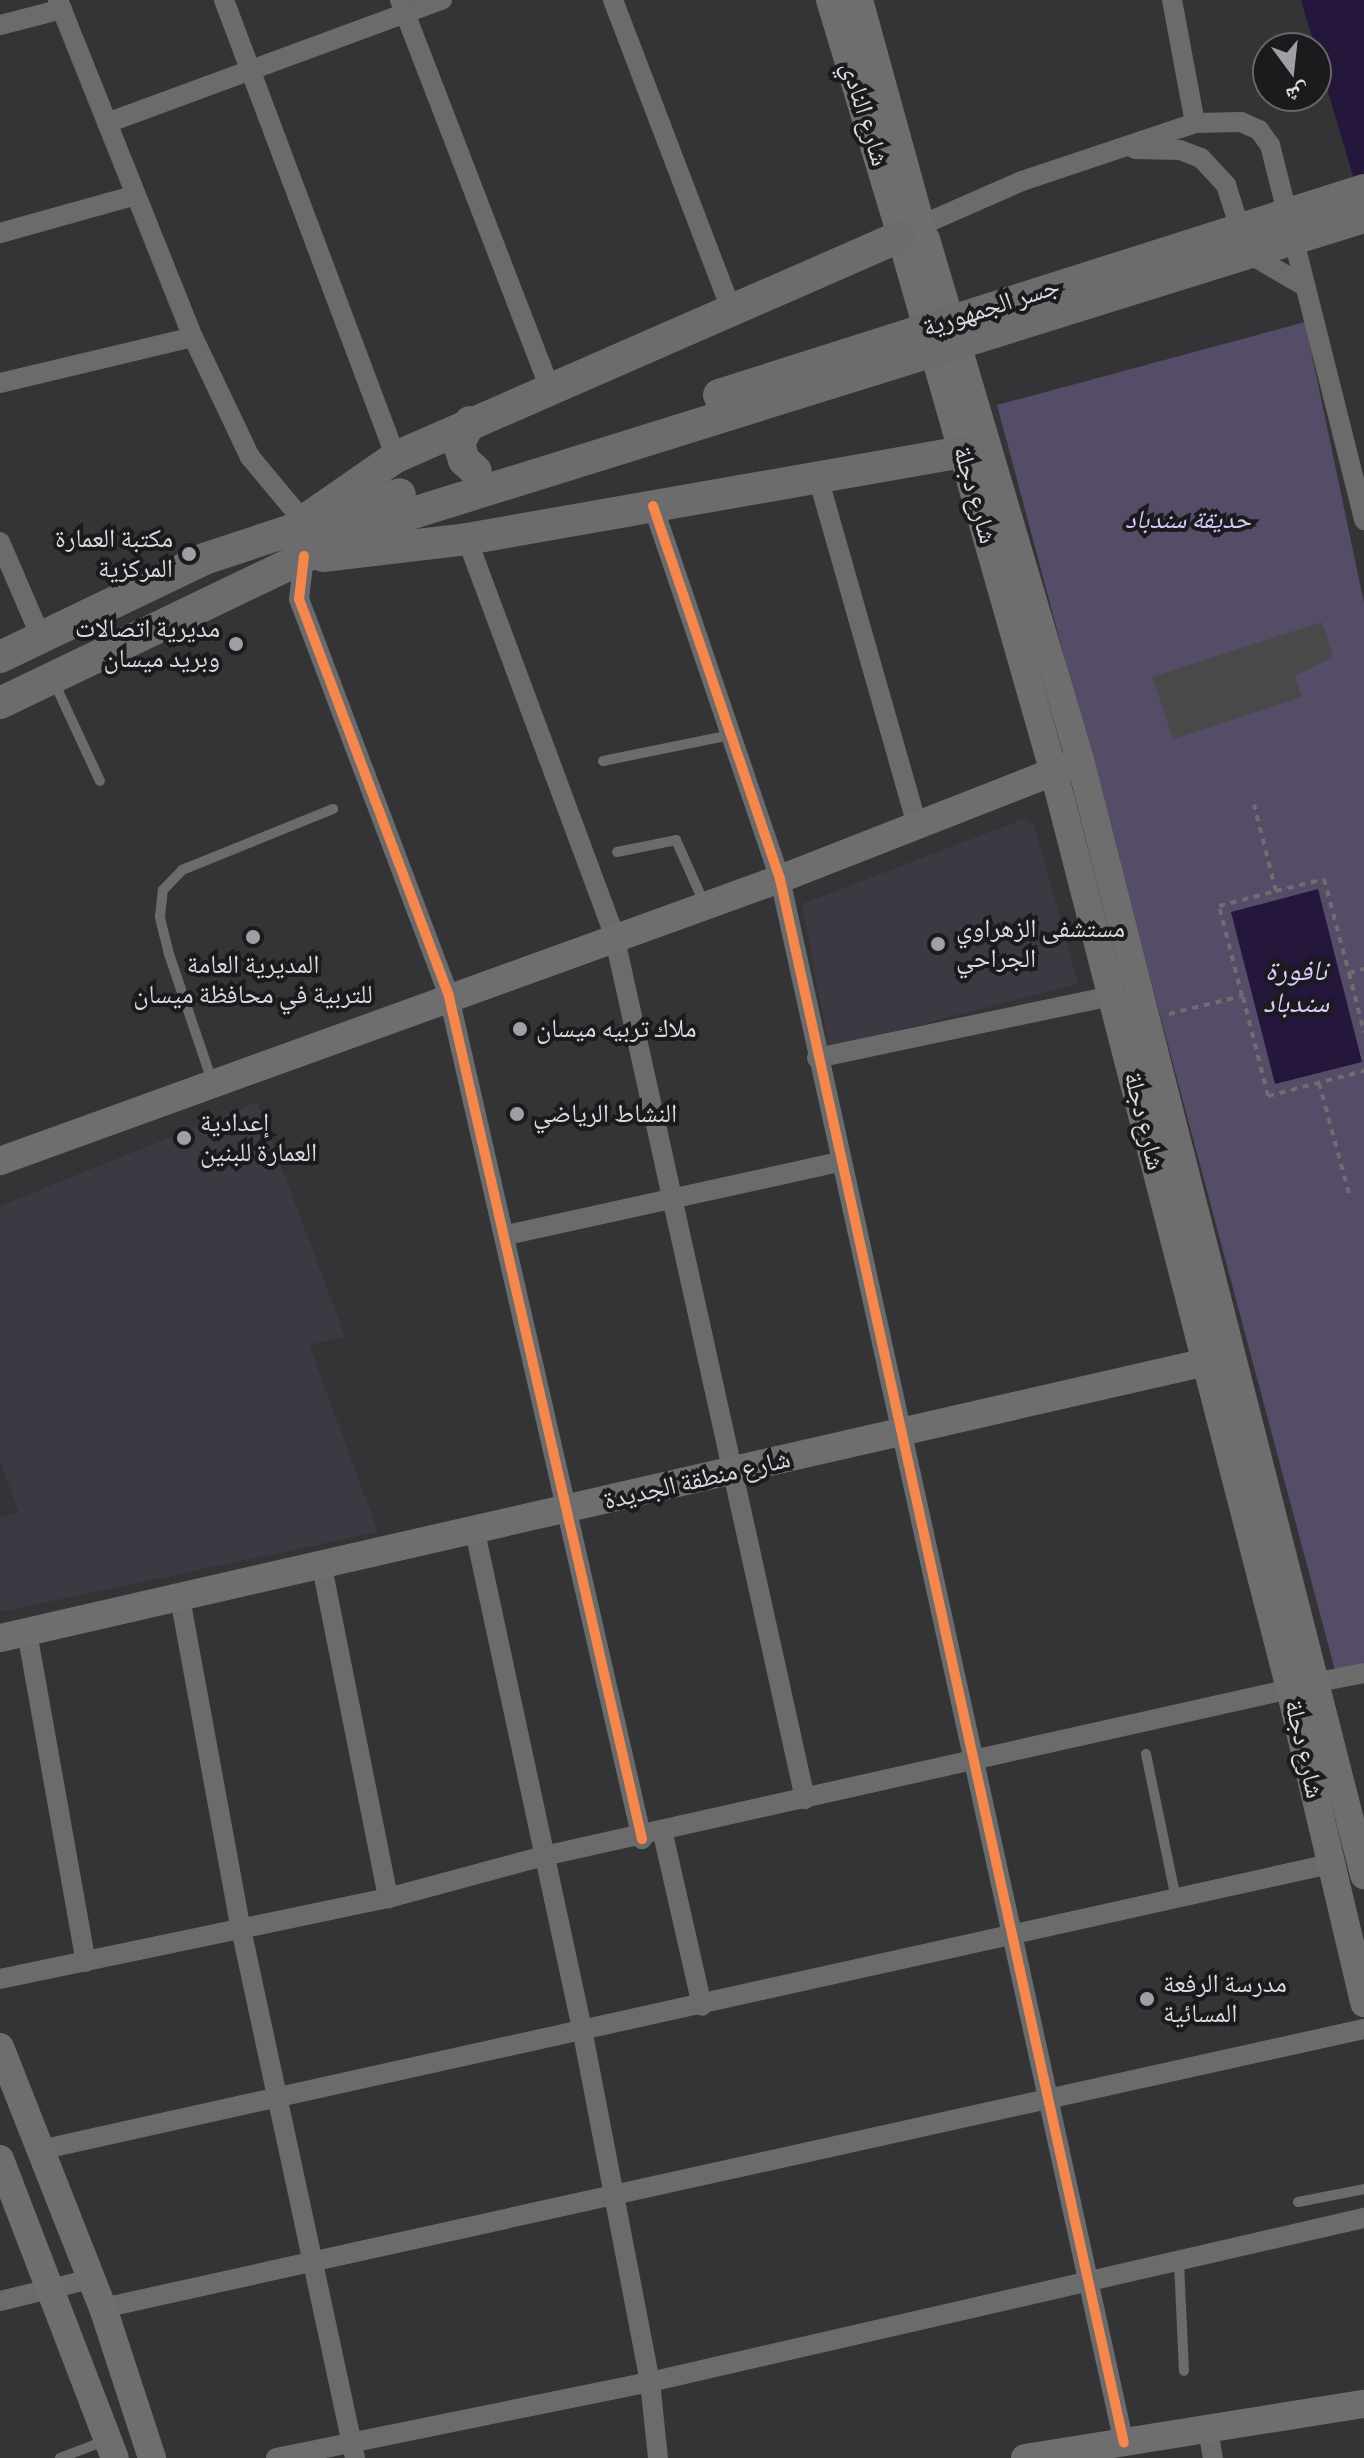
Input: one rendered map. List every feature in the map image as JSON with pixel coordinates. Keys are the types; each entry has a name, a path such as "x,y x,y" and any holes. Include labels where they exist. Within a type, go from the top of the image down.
{"main road":[{"name":"شارع النادي","path":"830,0 912,232"},
{"name":"شارع النادي","path":"859,0 912,232"},
{"name":"جسر الجمهورية","path":"622,437 1364,190"},
{"name":"جسر الجمهورية","path":"622,437 1364,217"},
{"path":"305,523 325,502 396,457 470,422 912,232"},
{"name":"شارع دجلة","path":"912,232 962,452 1054,773 1112,996 1290,1689 1364,2003"},
{"name":"شارع دجلة","path":"912,232 1080,760 1318,1682 1364,1875"},
{"path":"470,422 459,444 464,460 476,471"},
{"path":"0,657 207,558 305,523 476,471 622,437"},
{"path":"0,703 368,527 622,437"},
{"path":"304,556 467,539 817,474 962,452"},
{"path":"0,1161 614,935 780,879 916,821 1054,773 1080,760"},
{"name":"شارع منطقة الجديدة","path":"14,1635 475,1532 1206,1362"},
{"path":"0,2047 103,2308 152,2458"},
{"path":"0,2159 112,2449"},
{"path":"1025,2458 1364,2404"}],"street":[{"path":"224,0 396,457"},
{"path":"107,123 250,70 403,7 442,0"},
{"path":"613,0 732,311"},
{"path":"1172,0 1195,123"},
{"path":"0,25 60,4 193,337 250,457 305,523"},
{"path":"403,7 550,388"},
{"path":"912,232 1121,148 1195,123 1241,122 1259,130 1270,145 1364,520"},
{"path":"1121,148 1180,150 1201,158 1226,185 1248,253 1306,287"},
{"path":"0,233 136,195"},
{"path":"0,383 193,337"},
{"path":"817,474 916,821"},
{"path":"653,506 780,879 899,1434 1124,2443"},
{"path":"467,539 614,935 730,1473 805,1799"},
{"path":"0,542 41,637"},
{"path":"304,556 299,599 449,997 652,1836 702,2006"},
{"path":"817,1058 1112,996"},
{"path":"507,1235 840,1162"},
{"path":"475,1532 582,2029 650,2382 658,2458"},
{"path":"322,1567 388,1898"},
{"path":"180,1598 241,1929 317,2261 354,2450"},
{"path":"14,1635 86,1962"},
{"path":"1318,1682 1364,1673"},
{"path":"0,1979 388,1898 544,1856 652,1836 1290,1689"},
{"path":"40,2150 582,2029 1012,1939 1330,1864"},
{"path":"103,2308 1364,2029"},
{"path":"276,2458 354,2450 1088,2285 1364,2218"},
{"path":"0,2301 91,2279"},
{"path":"1208,2428 1213,2458"}],"lane":[{"path":"52,678 100,781"},
{"path":"603,761 731,735"},
{"path":"213,1083 169,954 160,917 163,890 182,870 333,809"},
{"path":"617,852 676,840 704,903"},
{"path":"1146,1754 1176,1899"},
{"path":"1298,2202 1364,2189"},
{"path":"1179,2262 1184,2371"},
{"path":"60,2458 112,2449"}],"path":[{"path":"1254,805 1276,891"},
{"path":"1364,1032 1324,879 1219,906 1268,1096 1364,1071"},
{"path":"1349,973 1364,969"},
{"path":"1163,1016 1242,996"},
{"path":"1319,1083 1350,1197"}],"shaded area":[{"name":"مستشفى الزهراوي الجراحي","path":"1023,819 1034,824 1078,984 829,1048 802,904"},
{"path":"257,1102 345,1336 309,1345 378,1532 0,1612 0,1518 19,1512 0,1462 0,1206"}],"green space":[{"name":"حديقة سندباد","path":"1305,322 1364,603 1364,1663 1335,1670 997,405"}],"water":[{"path":"1301,0 1364,0 1364,226 1360,200 1332,105 1332,32 1310,32"},
{"name":"نافورة سندباد","path":"1318,889 1362,1062 1275,1084 1231,912"}],"building":[{"path":"1322,622 1333,657 1295,676 1302,697 1173,739 1152,677"}],"cycle path":[{"path":"653,506 780,879 1124,2443"},
{"path":"304,556 299,599 449,997 642,1839"}],"place":[{"name":"مكتبة العمارة المركزية","path":"189,554"},
{"name":"مديرية اتصالات وبريد ميسان","path":"236,644"},
{"name":"المديرية العامة للتربية في محافظة ميسان","path":"253,937"},
{"name":"مستشفى الزهراوي الجراحي","path":"938,944"},
{"name":"ملاك تربيه ميسان","path":"520,1029"},
{"name":"النشاط الرياضي","path":"517,1114"},
{"name":"إعدادية العمارة للبنين","path":"184,1138"},
{"name":"مدرسة الرفعة المسائية","path":"1147,1999"}]}
